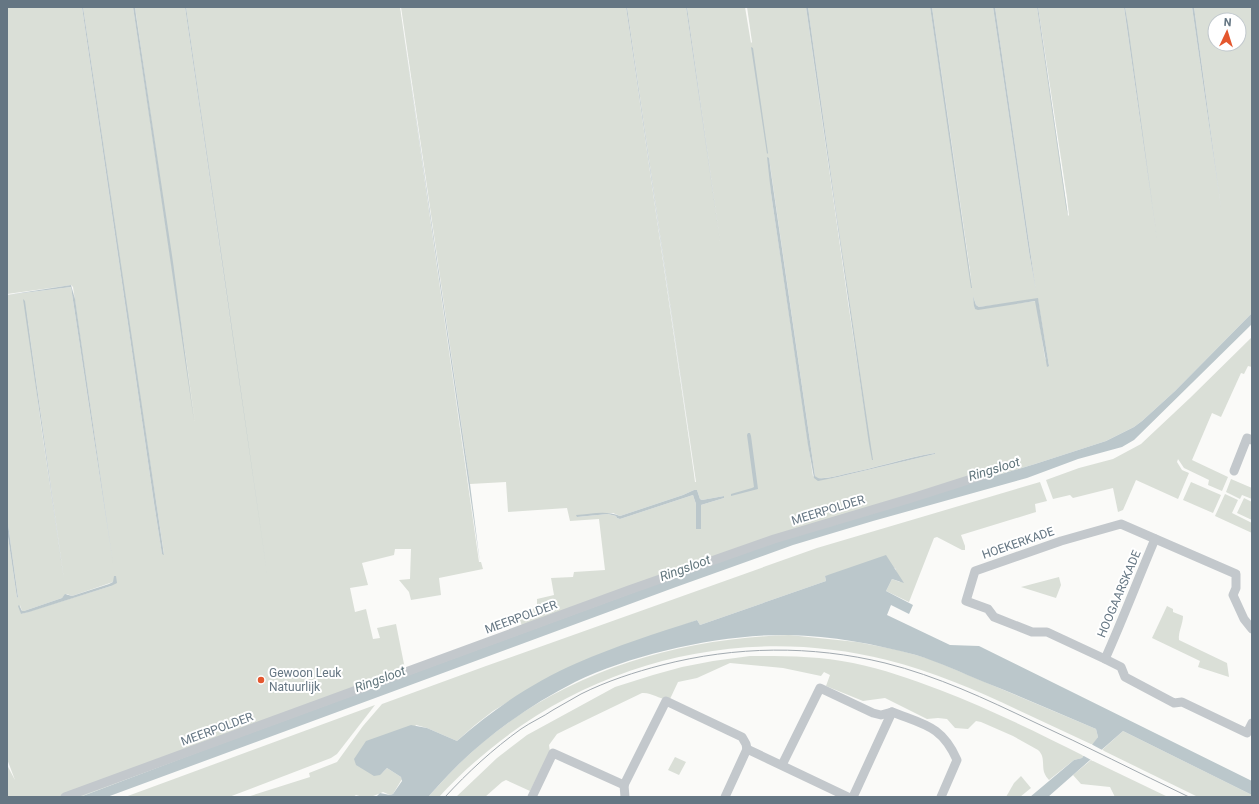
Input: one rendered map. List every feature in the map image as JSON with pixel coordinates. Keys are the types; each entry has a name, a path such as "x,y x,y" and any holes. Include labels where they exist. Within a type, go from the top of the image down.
{"street":[{"path":"1234,471 1247,438 1252,440"},
{"name":"MEERPOLDER","path":"65,797 753,546 990,473"},
{"name":"HOEKERKADE","path":"1252,629 1244,619 1233,595 1236,588 1236,574 1120,524 975,571 966,601 988,609 994,617 1032,632 1047,632 1105,659 1121,667 1125,677 1174,702 1182,702 1247,733 1252,723"},
{"name":"HOOGAARSKADE","path":"1105,659 1129,605 1155,539"},
{"path":"782,765 821,686 873,713 881,715 892,712 932,728 940,733 952,748 957,760 941,797"},
{"path":"625,797 624,785 666,701 742,738 746,744 747,749 725,797"},
{"path":"853,797 892,712"},
{"path":"747,749 848,797"},
{"path":"532,797 553,753 624,785"}],"shaded area":[{"path":"7,7 82,7 154,503 162,554 164,554 83,7 133,7 195,421 135,7 185,7 234,346 186,7 400,7 479,562 481,562 483,569 439,578 441,595 411,600 409,592 399,580 410,579 411,549 395,549 394,555 362,563 368,585 350,588 355,612 366,609 373,639 380,638 377,628 396,624 405,669 522,626 518,614 530,611 537,606 537,599 554,595 551,578 573,577 574,572 605,570 599,519 570,521 567,508 508,512 506,482 470,484 401,7 626,7 696,482 627,7 686,7 720,241 687,7 745,7 751,43 747,7 806,7 872,460 808,7 930,7 972,288 932,7 993,7 1036,291 995,7 1037,7 1068,216 1067,198 1038,7 1124,7 1157,239 1125,7 1192,7 1221,208 1194,7 1252,7 1252,313 1175,391 1134,427 1106,441 1035,464 763,545 80,797 7,797 7,765 15,780 7,759 7,530 17,598 18,597 7,517 7,295 71,287 113,564 73,287 71,285 7,294","holes":["769,158 815,476 817,478 831,477 935,454 838,477 819,480 813,476 771,193","973,296 976,305 979,307 1038,300 1049,366 1045,358 1036,301 975,309","25,301 64,580 41,425","697,490 700,499 702,500 724,496 724,498 701,505 701,529 697,528 696,504 693,495 620,519 616,516 608,514 577,517 613,513 620,516","113,582 111,586 21,614 20,605 22,611 24,611 62,598 67,594 72,596"]},
{"path":"82,7 164,555 162,554 154,503"},
{"path":"133,7 135,7 173,262 194,421"},
{"path":"185,7 186,7 267,573"},
{"path":"400,7 470,484 480,563 473,515"},
{"path":"626,7 627,7 696,483"},
{"path":"686,7 687,7 720,242"},
{"path":"806,7 808,7 836,211 873,460 869,444"},
{"path":"930,7 932,7 972,288 971,288"},
{"path":"993,7 995,7 1036,291 1029,252"},
{"path":"1038,7 1068,216 1066,207"},
{"path":"1124,7 1128,25 1157,239"},
{"path":"1192,7 1194,7 1221,208"},
{"path":"751,47 753,48 767,154"},
{"path":"767,157 769,158 815,476 818,478 832,477 935,454 818,481 814,478 771,193"},
{"path":"71,285 75,299 113,564 71,287 7,295"},
{"path":"973,296 976,305 979,307 1038,298 1049,366 1047,367 1035,301 978,310 975,309"},
{"path":"23,299 25,301 64,581"},
{"path":"1252,313 1252,324 1134,440 1122,447 1078,459 1027,478 793,545 107,797 80,797 763,545 1035,464 1106,441 1134,427 1142,421 1175,391"},
{"path":"1252,337 1252,367 1248,366 1244,374 1241,373 1221,417 1212,413 1192,460 1228,477 1222,491 1208,485 1209,480 1184,468 1178,459 1177,462 1182,470 1189,473 1178,499 1136,480 1123,510 1118,512 1113,488 1073,498 1070,495 1053,499 1046,480 1079,468 1113,459 1141,444"},
{"path":"750,433 751,436 758,489 731,496 731,494 754,487 747,435"},
{"path":"1231,479 1252,488 1252,499 1242,495 1240,499 1226,492"},
{"path":"1040,482 1047,501 1035,504 1036,512 961,535 965,550 962,550 937,537 934,538 909,602 886,591 892,579 900,582 895,568 825,576 826,581 700,625 697,620 548,678 493,711 457,741 427,728 416,725 382,773 387,768 401,777 402,779 393,794 390,795 383,792 367,797 356,795 353,797 247,797 310,777 309,773 337,762 363,726 382,704 817,548"},
{"path":"1191,482 1221,495 1213,513 1183,500"},
{"path":"697,490 700,499 702,500 724,496 724,498 701,505 701,529 696,529 696,504 693,495 620,519 616,516 608,514 577,517 576,515 609,513 620,516"},
{"path":"1225,494 1238,500 1232,513 1252,523 1252,533 1215,516"},
{"path":"1244,498 1252,502 1252,520 1237,513"},
{"path":"7,517 18,597 17,598 7,530"},
{"path":"886,555 904,583 892,579 886,591 913,605 909,614 891,605 887,615 950,645 979,646 1252,781 1252,795 1123,731 1048,797 1030,797 1074,760 1082,758 1098,737 1096,729 916,655 853,641 789,635 736,638 680,647 624,662 575,682 527,710 497,731 469,754 428,797 376,797 380,793 390,795 393,794 402,781 401,777 387,768 380,775 374,776 356,765 354,759 366,741 411,725 427,728 457,741 484,718 529,688 577,663 622,645 697,620 700,625 826,581 825,576"},
{"path":"114,576 116,576 117,583 111,586 29,612 21,614 18,606 19,605 22,611 24,611 62,598 65,594 72,596 109,584 113,582"},
{"path":"1059,577 1061,585 1056,598 1021,587"},
{"path":"1167,606 1173,609 1173,612 1183,616 1179,640 1227,663 1229,677 1198,667 1200,661 1152,638"},
{"path":"789,635 857,642 898,650 930,659 1096,729 1098,737 1093,745 970,688 937,675 887,660 825,649 764,647 703,652 644,666 588,688 534,717 484,754 439,797 428,797 455,768 490,737 527,710 567,687 609,669 652,655 697,645 743,638"},
{"path":"750,656 789,656 827,659 864,665 886,671 977,705 1084,756 1074,760 1049,780 1044,772 1042,757 1038,750 1013,736 981,722 976,721 968,729 955,728 947,719 927,719 885,698 863,701 826,686 830,675 824,672 821,676 783,668 730,663 697,678 678,682 670,699 642,693 557,734 549,745 550,752 530,791 506,780 485,797 456,797 497,758 527,735 615,687 682,667"},
{"path":"375,705 337,754 331,758 229,797 125,797"},
{"path":"1123,731 1252,795 1252,797 1198,797 1102,750"},
{"path":"675,757 686,762 679,775 668,770"},
{"path":"1091,760 1168,797 1115,797 1110,787 1081,784 1073,775"},
{"path":"1021,776 1031,788 1020,797 1006,797 1014,783"}],"pier":[{"path":"1091,744 1104,751 1093,761 1082,755"}],"tram line":[{"path":"445,797 481,761 521,729 591,689 642,671 690,659 718,654 774,650 829,653 857,657 923,674 998,705 1189,797"}],"place":[{"name":"Gewoon Leuk Natuurlijk","path":"261,680"}],"water label":[{"name":"Ringsloot","path":"994,469"},
{"name":"Ringsloot","path":"685,568"},
{"name":"Ringsloot","path":"380,679"}]}
